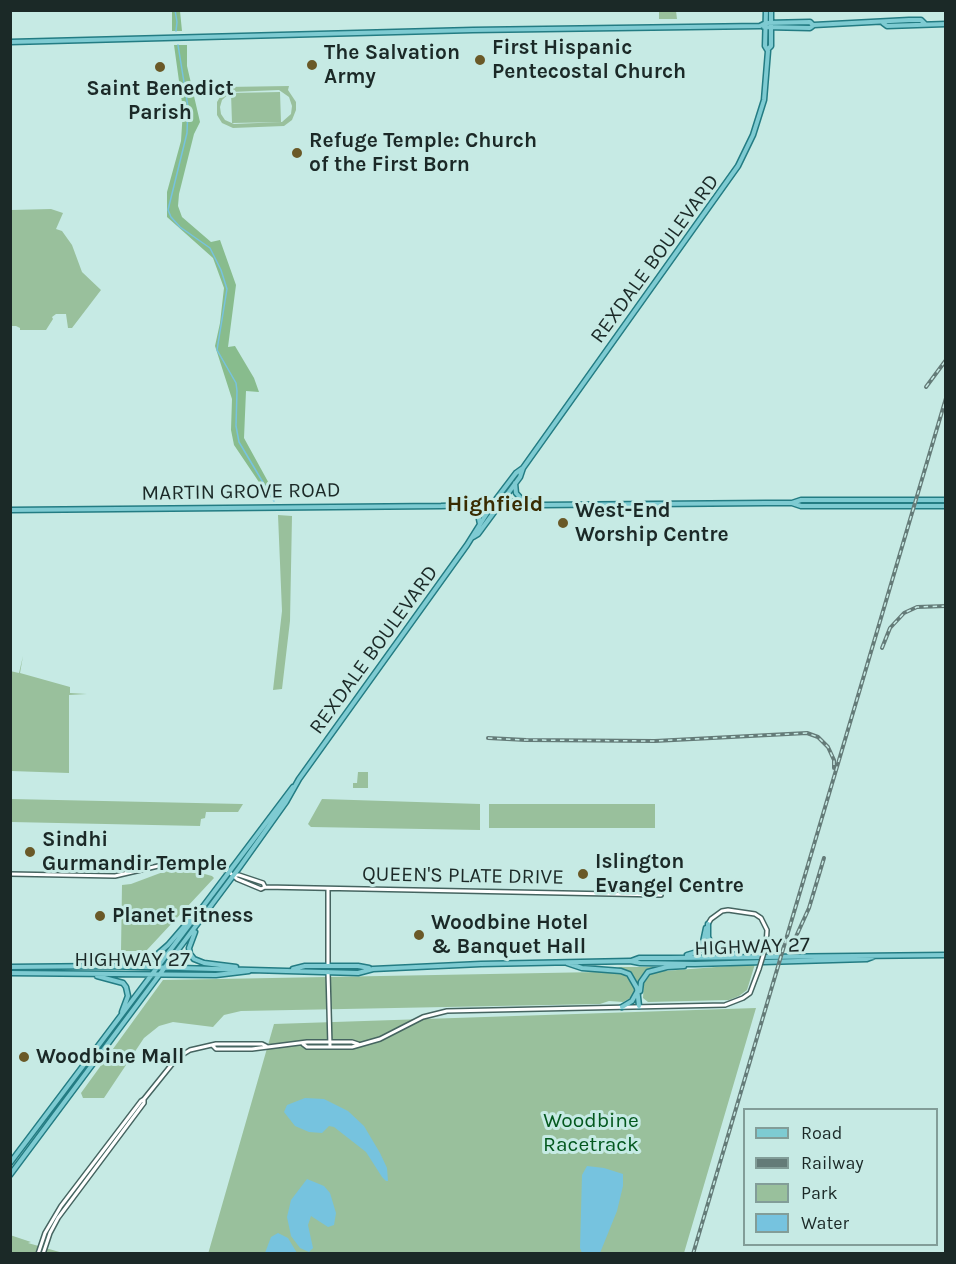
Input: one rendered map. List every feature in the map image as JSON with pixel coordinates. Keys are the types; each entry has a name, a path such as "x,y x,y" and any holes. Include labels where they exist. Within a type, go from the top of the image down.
{"main road":[{"name":"REXDALE BOULEVARD","path":"472,538 478,534 515,483 523,468 738,166 753,135 764,100 768,49 771,46 766,10"},
{"name":"REXDALE BOULEVARD","path":"768,26 771,10"},
{"path":"10,42 760,26 810,28 813,25 883,23 887,26 945,24"},
{"name":"REXDALE BOULEVARD","path":"10,1175 234,875 299,779 472,538 494,502 516,473 523,468"},
{"path":"515,483 516,493 525,502"},
{"name":"MARTIN GROVE ROAD","path":"470,505 475,502 525,502 542,505 945,500"},
{"name":"MARTIN GROVE ROAD","path":"792,503 801,506 945,506"},
{"path":"470,505 478,514 480,524"},
{"name":"MARTIN GROVE ROAD","path":"10,510 470,505 490,508 536,508 542,505"},
{"name":"REXDALE BOULEVARD","path":"10,1163 153,974 281,799 299,779"},
{"path":"108,966 152,959 168,945 202,907"},
{"path":"198,924 189,948 194,959 204,963 229,965 242,969"},
{"path":"708,924 708,937 719,951 753,956"},
{"path":"670,958 697,952 702,946 708,924"},
{"name":"HIGHWAY 27","path":"630,961 639,958 945,955"},
{"name":"HIGHWAY 27","path":"10,967 166,967 357,973 373,969 564,962 630,961 695,964 867,959 875,956"},
{"path":"564,962 582,968 621,971 631,977 638,988 639,1006"},
{"path":"638,994 641,982 648,972 695,964"},
{"name":"HIGHWAY 27","path":"290,970 305,966 358,966 373,969"},
{"name":"HIGHWAY 27","path":"10,973 216,975 254,970"},
{"path":"94,975 123,982 126,987 128,996 119,1019"},
{"path":"622,1007 634,999 638,988"}],"street":[{"name":"QUEEN'S PLATE DRIVE","path":"10,874 115,876 184,860 202,862 228,871 237,879 261,889 265,887 661,895"},
{"path":"328,890 330,1044"},
{"path":"38,1254 48,1226 61,1206 141,1101 177,1058 198,1048 213,1046 216,1049 303,1044 307,1047 330,1044 352,1047 380,1039 423,1017 447,1011 732,1004 750,993 766,946 767,930 761,918 754,914 728,910 722,911 708,924"},
{"path":"43,1254 58,1218 144,1103 144,1099"}],"green space":[{"path":"172,11 180,11 182,31 172,31"},
{"path":"659,11 676,11 677,19 659,19"},
{"path":"174,45 187,45 187,66 200,122 194,134 178,206 182,217 211,242 220,240 236,285 228,347 235,346 254,378 259,392 246,391 244,438 277,498 269,497 234,445 231,430 232,399 215,346 224,288 213,258 167,217 167,192 181,141 183,110"},
{"path":"289,86 288,90 296,102 292,120 284,126 233,128 222,123 217,115 217,102 226,87","holes":["279,90 289,97 292,106 291,114 282,122 234,124 225,120 221,114 222,100 231,92"]},
{"path":"280,92 281,122 232,123 231,93"},
{"path":"51,209 63,213 56,229 62,231 72,245 82,272 101,290 72,328 68,328 66,314 56,314 52,317 46,330 20,330 16,326 11,326 11,210"},
{"path":"278,515 292,516 290,621 282,689 273,690 282,611"},
{"path":"23,656 20,673 70,687 70,693 87,694 69,695 69,773 11,771 10,671 19,673"},
{"path":"358,772 368,772 368,788 353,788 353,783 357,783"},
{"path":"11,799 243,804 238,812 206,812 205,818 201,819 200,826 11,822"},
{"path":"322,799 480,804 480,830 311,827 308,824"},
{"path":"489,804 655,804 655,828 489,828"},
{"path":"186,869 214,878 146,951 121,951 122,885 163,872"},
{"path":"755,964 747,990 729,1000 648,1002 643,998 644,979 652,972"},
{"path":"617,967 656,967 643,975 639,984 630,972"},
{"path":"599,972 622,974 628,977 635,988 632,997 623,1002 609,1001 600,1004 241,1011 224,1015 213,1027 173,1022 159,1026 144,1038 104,1098 83,1098 81,1093 163,980"},
{"name":"Woodbine Racetrack","path":"756,1008 684,1253 208,1254 274,1024"},
{"path":"10,1235 31,1242 28,1243 63,1253 11,1253"}],"water":[{"path":"305,1098 324,1099 348,1111 364,1126 387,1168 388,1181 382,1177 366,1152 334,1127 329,1126 322,1133 309,1132 295,1126 284,1112 287,1105"},
{"path":"587,1166 623,1174 623,1186 617,1211 600,1253 582,1253 580,1248 582,1175"},
{"path":"307,1179 324,1186 330,1193 336,1213 334,1225 328,1227 311,1216 308,1225 313,1248 309,1252 300,1248 291,1236 287,1217 291,1200"},
{"path":"278,1233 288,1238 297,1253 265,1253 271,1237"}],"waterway":[{"path":"175,10 176,31"},
{"path":"178,45 188,107 187,133 168,210 180,227 210,248 221,270 227,289 217,350 236,383 236,426 239,442 274,501"}],"railway":[{"path":"926,387 946,360"},
{"path":"693,1254 946,398"},
{"path":"882,648 890,628 904,613 917,607 946,606"},
{"path":"488,738 655,741 807,733 818,737 828,747 834,760 834,768"},
{"path":"794,941 809,908 824,858"}],"place":[{"name":"First Hispanic Pentecostal Church","path":"480,60"},
{"name":"The Salvation Army","path":"312,65"},
{"name":"Saint Benedict Parish","path":"160,67"},
{"name":"Refuge Temple: Church of the First Born","path":"297,153"},
{"name":"West-End Worship Centre","path":"563,523"},
{"name":"Sindhi Gurmandir Temple","path":"30,852"},
{"name":"Islington Evangel Centre","path":"583,874"},
{"name":"Planet Fitness","path":"100,916"},
{"name":"Woodbine Hotel & Banquet Hall","path":"419,935"},
{"name":"Woodbine Mall","path":"24,1057"}],"district":[{"name":"Highfield","path":"495,505"}]}
